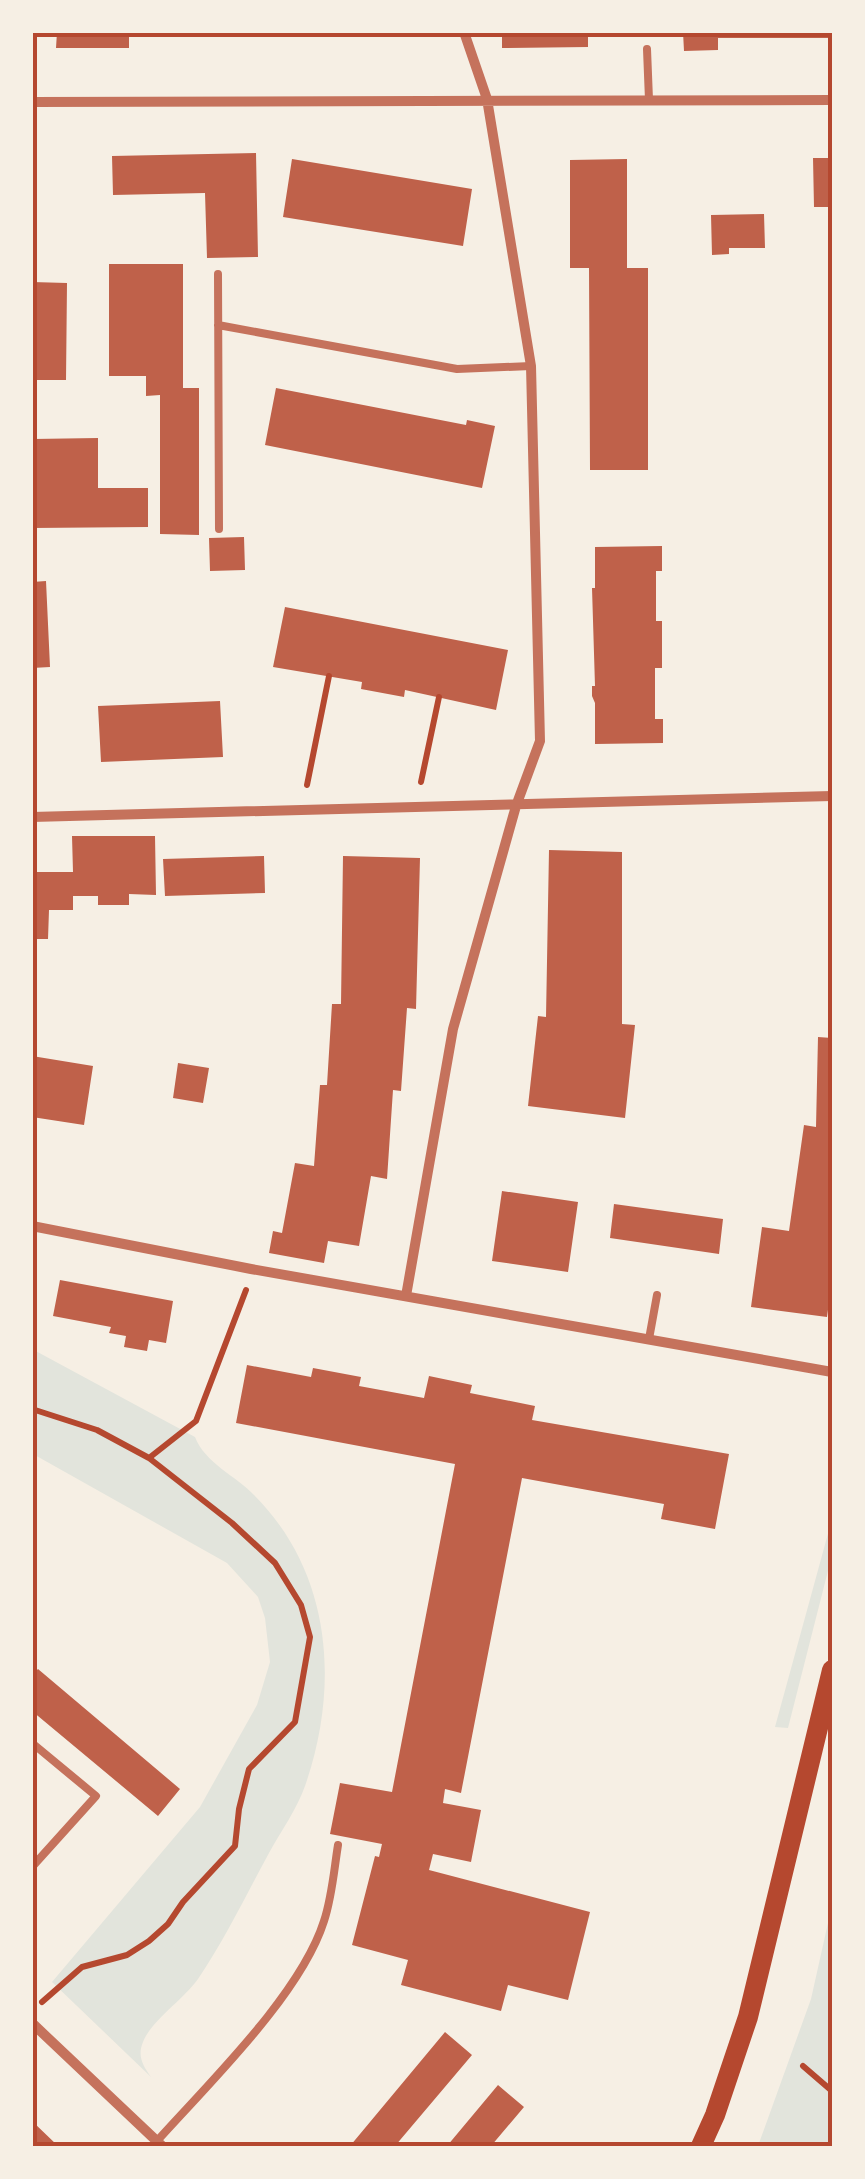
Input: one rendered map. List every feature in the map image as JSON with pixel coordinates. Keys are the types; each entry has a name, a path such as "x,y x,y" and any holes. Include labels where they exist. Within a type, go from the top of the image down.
{"main road":[{"path":"701,2146 748,2017 832,1670"}],"street":[{"path":"406,1296 453,1029 516,806 540,742 531,366 487,100 464,32"},
{"path":"32,102 832,100"},
{"path":"32,817 832,796"},
{"path":"32,1226 832,1372"},
{"path":"32,2023 159,2144"}],"lane":[{"path":"648,49 649,100"},
{"path":"218,274 219,529"},
{"path":"218,325 456,369 531,366"},
{"path":"650,1339 657,1295"},
{"path":"32,1742 96,1796 32,1868"},
{"path":"159,2144 298,1976 324,1921 338,1845"}],"path":[{"path":"302,810 329,676"},
{"path":"416,808 438,698"},
{"path":"149,1458 196,1421 251,1269"},
{"path":"32,1409 97,1430 149,1458 232,1523 275,1563 301,1605 310,1637 295,1722 248,1769 238,1809 235,1846 168,1924 149,1940 127,1955 82,1967 32,2011"},
{"path":"803,2066 832,2092"}],"shaded area":[{"path":"32,1349 195,1437 213,1462 254,1495 280,1526 300,1559 314,1595 322,1632 323,1709 305,1786 208,1964 192,1987 147,2034 141,2056 151,2077 52,1982 200,1807 257,1705 270,1662 265,1618 258,1597 227,1563 33,1454"},
{"path":"832,1519 832,1555 788,1728 775,1727"},
{"path":"832,1905 832,2146 758,2146 811,1999"}],"building":[{"path":"57,32 129,32 129,48 56,48"},
{"path":"502,32 588,32 588,47 502,48"},
{"path":"683,32 832,32 832,38 718,38 718,50 684,51"},
{"path":"256,153 258,257 207,258 205,193 113,195 112,156"},
{"path":"813,158 832,158 832,207 814,207"},
{"path":"292,159 472,189 463,246 283,217"},
{"path":"627,159 627,268 648,268 648,470 590,470 589,268 570,268 570,160"},
{"path":"764,214 765,248 729,248 729,254 712,255 711,215"},
{"path":"109,264 183,264 183,388 199,388 199,535 160,534 160,395 146,396 146,376 109,376"},
{"path":"32,282 67,283 66,380 32,380"},
{"path":"276,388 466,425 467,420 495,426 482,488 265,445"},
{"path":"98,438 98,488 148,488 148,527 32,528 33,439"},
{"path":"244,537 245,570 210,571 209,538"},
{"path":"662,546 662,571 656,571 656,621 662,621 662,668 655,668 655,719 663,719 663,743 595,744 595,547"},
{"path":"46,581 50,667 32,668 32,582"},
{"path":"285,607 508,650 496,710 405,690 404,697 361,689 362,682 273,667"},
{"path":"220,701 223,757 101,762 98,706"},
{"path":"72,836 155,836 156,895 129,894 129,905 98,905 98,896 73,896 73,910 49,910 48,939 32,939 32,872 73,872"},
{"path":"549,850 622,852 622,1024 635,1025 625,1118 528,1106 538,1016 546,1017"},
{"path":"264,856 265,893 165,896 163,859"},
{"path":"343,856 420,858 416,1009 407,1008 401,1091 393,1090 387,1179 371,1176 359,1246 328,1241 324,1263 269,1253 273,1231 282,1233 295,1163 314,1166 320,1085 327,1085 332,1004 341,1004"},
{"path":"818,1037 832,1038 832,1280 827,1317 751,1307 762,1227 789,1231 804,1125 816,1127"},
{"path":"32,1056 93,1066 84,1125 32,1117"},
{"path":"178,1063 209,1068 203,1103 173,1098"},
{"path":"502,1191 578,1202 568,1272 492,1261"},
{"path":"614,1204 723,1219 719,1254 610,1238"},
{"path":"60,1280 173,1301 166,1343 149,1340 147,1351 124,1347 126,1336 109,1333 111,1327 53,1316"},
{"path":"247,1365 311,1377 313,1368 361,1377 359,1386 424,1398 429,1376 472,1385 470,1393 535,1406 532,1420 729,1454 715,1529 661,1519 664,1504 522,1478 461,1793 445,1789 443,1803 481,1810 471,1862 433,1854 429,1870 590,1912 568,2000 508,1985 501,2011 401,1985 408,1960 352,1945 375,1856 379,1857 382,1844 330,1834 340,1783 392,1792 455,1464 236,1423"},
{"path":"38,1669 180,1789 158,1816 32,1711 32,1675"},
{"path":"445,2032 472,2055 395,2146 350,2146"},
{"path":"498,2085 524,2107 491,2146 447,2146"},
{"path":"32,2121 58,2146 32,2146"}]}
